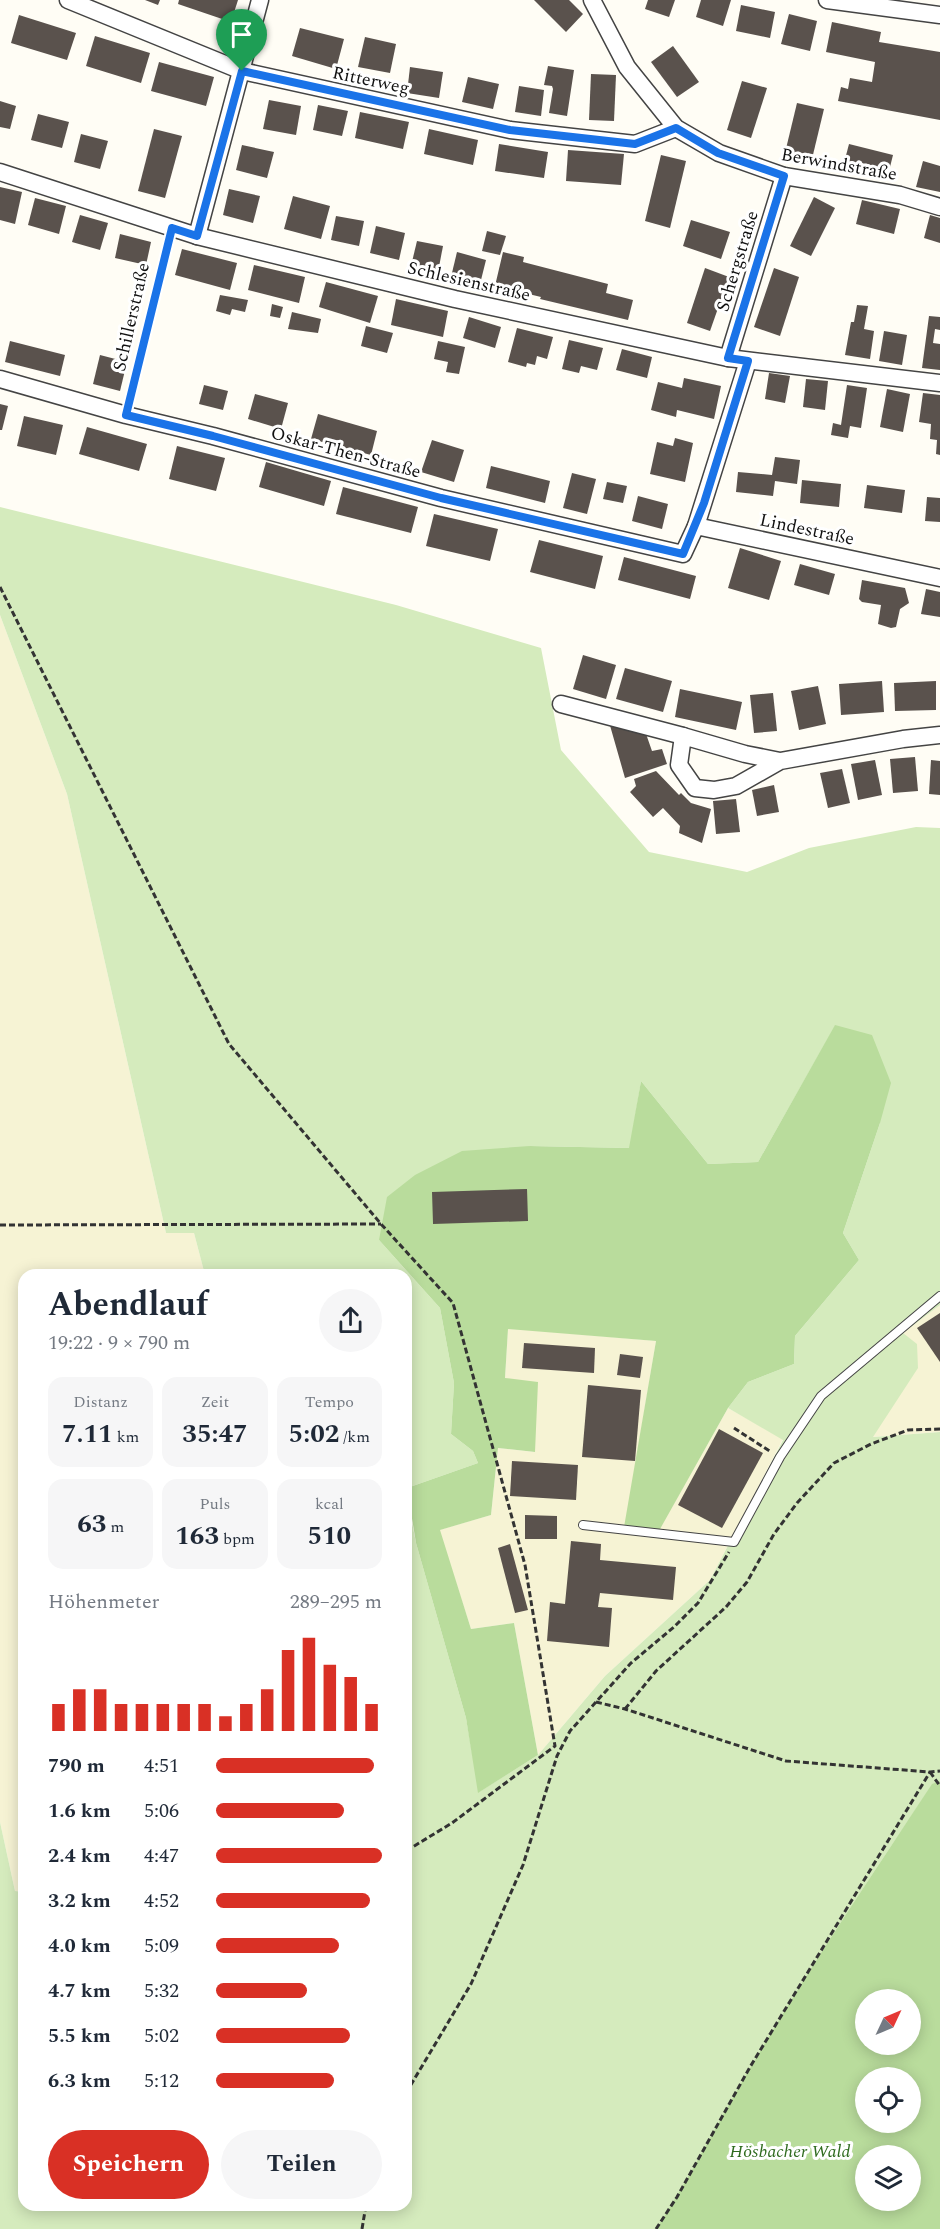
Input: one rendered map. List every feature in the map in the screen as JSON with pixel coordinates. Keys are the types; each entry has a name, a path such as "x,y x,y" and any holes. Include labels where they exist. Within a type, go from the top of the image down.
{"street":[{"name":"Ritterweg","path":"68,0 242,71 510,130 635,144 676,128"},
{"path":"197,236 260,0"},
{"name":"Berwindstraße","path":"592,0 627,67 676,128 718,153 784,176 900,195 940,207"},
{"path":"827,0 940,15"},
{"name":"Schlesienstraße","path":"0,172 197,236 455,299 728,358 940,382"},
{"name":"Schergstraße","path":"728,358 784,176"},
{"path":"696,525 748,361"},
{"name":"Oskar-Then-Straße","path":"0,379 126,415 213,436 441,498 683,554 696,525"},
{"name":"Lindestraße","path":"696,525 940,578"},
{"path":"561,704 745,754 780,761"},
{"path":"683,736 679,765 695,788 714,790 736,786 780,761 903,739 940,735"}],"lane":[{"path":"583,1525 734,1542 780,1457 821,1396 940,1296"}],"path":[{"name":"Schillerstraße","path":"126,415 172,228"},
{"path":"0,587 229,1044 381,1224 453,1303 525,1565 555,1746 452,1823 412,1847"},
{"path":"0,1225 381,1224"},
{"path":"734,1428 780,1457"},
{"path":"626,1709 656,1671 726,1607 747,1582 774,1534 797,1503 834,1463 871,1444 908,1430 940,1429"},
{"path":"412,2083 471,1984 523,1864 556,1756 570,1731 631,1663 674,1627 698,1603 734,1542"},
{"path":"596,1702 626,1709 786,1761 940,1771"},
{"path":"930,1772 940,1786"},
{"path":"656,2229 677,2197 750,2067 930,1772"},
{"path":"362,2229 365,2211"}],"shaded area":[{"path":"0,615 67,794 166,1233 194,1233 203,1269 18,1269 18,1891 15,1891 0,1822"},
{"path":"940,1305 940,1432 872,1437 917,1368 903,1333"},
{"path":"508,1328 656,1341 624,1532 655,1537 728,1408 783,1439 710,1580 605,1676 538,1755 514,1623 471,1629 439,1530 491,1515 498,1448 534,1452 505,1378"}],"green space":[{"path":"0,507 396,605 541,648 561,750 649,852 747,872 809,848 916,827 940,828 940,1305 903,1333 917,1344 918,1368 873,1437 940,1432 940,1781 932,1785 816,1960 656,2229 0,2229 0,1822 15,1891 18,1891 18,2211 412,2211 412,1523 466,1718 479,1792 538,1755 605,1676 710,1580 783,1440 728,1408 748,1382 794,1364 795,1336 859,1260 843,1233 880,1123 835,1026 758,1162 708,1164 641,1081 630,1148 530,1146 379,1240 405,1269 203,1269 194,1233 166,1233 67,794 0,615"},
{"path":"835,1025 872,1035 891,1083 843,1233 859,1260 795,1336 794,1364 748,1382 728,1408 655,1538 623,1533 656,1341 508,1329 505,1378 538,1382 535,1452 498,1448 491,1515 440,1530 471,1629 514,1623 538,1755 478,1793 466,1718 416,1543 412,1519 412,1486 478,1463 473,1451 451,1434 454,1383 440,1308 412,1277 412,1269 405,1269 379,1240 387,1197 415,1175 462,1151 530,1146 629,1148 641,1081 708,1164 758,1162"},
{"path":"412,1277 440,1308 454,1383 451,1434 473,1451 478,1463 412,1486"},
{"name":"Hösbacher Wald","path":"940,1781 940,2229 656,2229 738,2088 839,1925 932,1784"}],"building":[{"path":"145,0 160,0 158,5"},
{"path":"179,0 238,0 231,22 178,4"},
{"path":"534,0 569,0 583,14 566,32"},
{"path":"648,0 675,0 669,17 645,9"},
{"path":"701,0 731,0 723,26 696,17"},
{"path":"741,5 775,12 770,38 736,31"},
{"path":"789,14 817,21 810,51 781,44"},
{"path":"19,15 76,33 67,60 11,43"},
{"path":"832,22 881,32 879,42 940,52 940,120 838,101 841,87 848,89 850,78 872,82 875,62 826,52"},
{"path":"300,28 344,39 336,69 292,56"},
{"path":"95,36 150,53 141,83 86,66"},
{"path":"365,37 396,44 390,73 358,67"},
{"path":"673,46 699,82 677,97 651,62"},
{"path":"159,62 214,77 206,106 151,91"},
{"path":"548,66 574,70 567,116 549,113 553,89 552,86 544,85"},
{"path":"410,67 443,72 439,98 407,93"},
{"path":"591,74 616,75 614,121 589,120"},
{"path":"468,77 499,84 493,109 462,102"},
{"path":"742,81 767,88 751,138 727,130"},
{"path":"519,86 544,90 541,116 515,112"},
{"path":"269,100 301,106 296,135 263,129"},
{"path":"0,101 16,106 10,129 0,127"},
{"path":"797,103 824,109 811,163 784,157"},
{"path":"318,105 348,111 342,136 313,130"},
{"path":"360,112 409,122 403,149 355,138"},
{"path":"38,114 69,122 62,148 31,140"},
{"path":"154,129 182,136 165,198 138,191"},
{"path":"429,129 478,140 473,165 424,154"},
{"path":"81,134 108,141 100,169 74,162"},
{"path":"499,144 548,152 544,178 495,171"},
{"path":"849,144 893,155 887,179 843,167"},
{"path":"242,145 274,152 267,178 236,170"},
{"path":"568,150 624,154 621,185 566,181"},
{"path":"661,155 686,161 670,228 645,221"},
{"path":"923,161 940,166 940,192 916,187"},
{"path":"0,187 22,192 15,224 0,220"},
{"path":"229,189 260,196 253,223 223,215"},
{"path":"293,196 330,206 321,239 284,229"},
{"path":"814,197 835,208 811,256 790,246"},
{"path":"35,198 66,206 59,234 28,225"},
{"path":"862,200 900,209 894,234 856,224"},
{"path":"80,215 108,223 100,250 72,242"},
{"path":"930,215 940,218 940,243 924,238"},
{"path":"336,216 364,221 359,246 331,240"},
{"path":"691,220 730,232 721,259 683,246"},
{"path":"376,226 405,233 399,260 370,253"},
{"path":"487,231 506,236 500,255 482,251"},
{"path":"120,234 151,242 146,265 115,258"},
{"path":"417,241 443,246 438,272 411,266"},
{"path":"182,249 237,263 230,290 175,275"},
{"path":"457,252 486,260 480,284 451,277"},
{"path":"503,252 524,257 523,262 608,284 606,293 633,300 628,320 495,286"},
{"path":"254,265 305,277 299,303 248,290"},
{"path":"705,268 729,277 710,331 687,323"},
{"path":"774,268 799,277 780,336 754,327"},
{"path":"326,282 378,296 370,323 319,307"},
{"path":"220,295 248,300 245,312 232,309 230,315 216,311"},
{"path":"396,299 448,311 443,337 391,325"},
{"path":"272,304 283,307 280,318 270,316"},
{"path":"857,305 868,306 864,329 874,331 870,359 845,355 851,322 854,322"},
{"path":"292,312 321,319 318,333 288,329"},
{"path":"929,316 940,317 940,330 935,329 933,343 940,344 940,370 922,368"},
{"path":"469,317 501,327 495,348 463,338"},
{"path":"366,326 393,333 387,353 361,346"},
{"path":"517,328 553,337 547,359 537,356 535,365 527,363 526,367 508,362"},
{"path":"884,331 907,335 902,365 879,361"},
{"path":"569,340 603,348 597,370 581,366 579,373 562,369"},
{"path":"10,341 65,355 60,376 5,362"},
{"path":"438,341 465,347 459,374 446,372 448,362 434,359"},
{"path":"622,349 652,357 647,378 616,370"},
{"path":"100,355 127,362 120,391 93,384"},
{"path":"769,373 790,376 785,403 765,399"},
{"path":"684,378 721,386 714,419 677,410 676,417 651,410 658,382 682,388"},
{"path":"806,379 828,381 825,410 803,407"},
{"path":"204,385 228,391 223,410 199,404"},
{"path":"847,385 867,388 861,428 850,426 848,438 831,435 833,423 841,425"},
{"path":"887,389 910,394 903,432 880,427"},
{"path":"923,393 940,395 940,455 936,454 937,440 930,439 931,424 919,422"},
{"path":"255,394 288,403 281,429 248,419"},
{"path":"0,404 8,406 2,430 0,430"},
{"path":"318,414 377,431 371,455 311,439"},
{"path":"24,416 63,425 56,455 17,446"},
{"path":"87,427 147,444 139,471 79,454"},
{"path":"675,438 693,443 685,482 650,474 657,442 673,446"},
{"path":"432,440 464,450 454,482 421,472"},
{"path":"177,446 225,458 216,491 169,479"},
{"path":"775,457 800,460 797,484 775,481 773,496 736,492 738,472 772,475"},
{"path":"266,462 331,481 324,506 259,487"},
{"path":"491,466 550,481 545,503 486,488"},
{"path":"572,473 596,479 587,514 563,508"},
{"path":"802,480 841,484 839,507 800,503"},
{"path":"607,482 627,486 623,503 603,499"},
{"path":"867,485 905,490 902,513 864,508"},
{"path":"343,487 418,507 411,533 336,514"},
{"path":"638,496 668,504 662,529 632,521"},
{"path":"927,497 940,498 940,522 925,521"},
{"path":"434,514 498,529 490,561 426,546"},
{"path":"539,540 603,556 595,589 530,572"},
{"path":"740,548 781,561 769,600 728,588"},
{"path":"624,557 696,576 690,599 618,580"},
{"path":"800,564 835,574 829,595 794,585"},
{"path":"862,580 905,588 909,603 900,609 896,627 891,628 878,624 881,605 862,602 859,599"},
{"path":"926,589 940,592 940,617 921,614"},
{"path":"583,655 616,665 606,699 573,689"},
{"path":"625,668 672,681 663,712 616,699"},
{"path":"882,681 884,712 841,715 839,684"},
{"path":"936,681 936,710 895,711 894,683"},
{"path":"818,686 826,724 799,730 791,691"},
{"path":"680,689 742,702 736,730 675,717"},
{"path":"773,693 777,731 754,733 750,695"},
{"path":"609,722 645,731 652,751 662,749 667,764 625,778"},
{"path":"915,757 918,791 893,793 890,759"},
{"path":"875,760 882,795 858,800 851,764"},
{"path":"931,760 940,761 940,795 929,794"},
{"path":"842,769 850,803 828,808 820,773"},
{"path":"656,771 679,795 681,793 691,803 711,809 702,843 679,833 680,826 663,808 653,817 630,792 636,786 634,779"},
{"path":"774,785 779,812 757,816 752,790"},
{"path":"736,799 740,832 716,834 713,801"},
{"path":"527,1189 528,1221 433,1224 432,1192"},
{"path":"940,1313 940,1362 917,1328"},
{"path":"524,1343 595,1348 594,1373 522,1368"},
{"path":"620,1354 643,1357 640,1378 617,1375"},
{"path":"588,1385 641,1390 635,1461 582,1457"},
{"path":"719,1429 763,1453 722,1528 678,1505"},
{"path":"512,1461 578,1465 576,1500 510,1496"},
{"path":"525,1515 557,1516 557,1539 525,1539"},
{"path":"571,1541 601,1544 600,1560 676,1567 673,1600 600,1593 598,1607 612,1608 609,1647 547,1641 550,1602 565,1604"},
{"path":"510,1544 528,1610 515,1613 498,1548"}],"route":[{"path":"242,71 510,130 635,144 676,128 718,153 784,176 728,358 748,361 704,503 683,554 441,498 213,436 126,415 172,228 197,236 242,71"}]}
